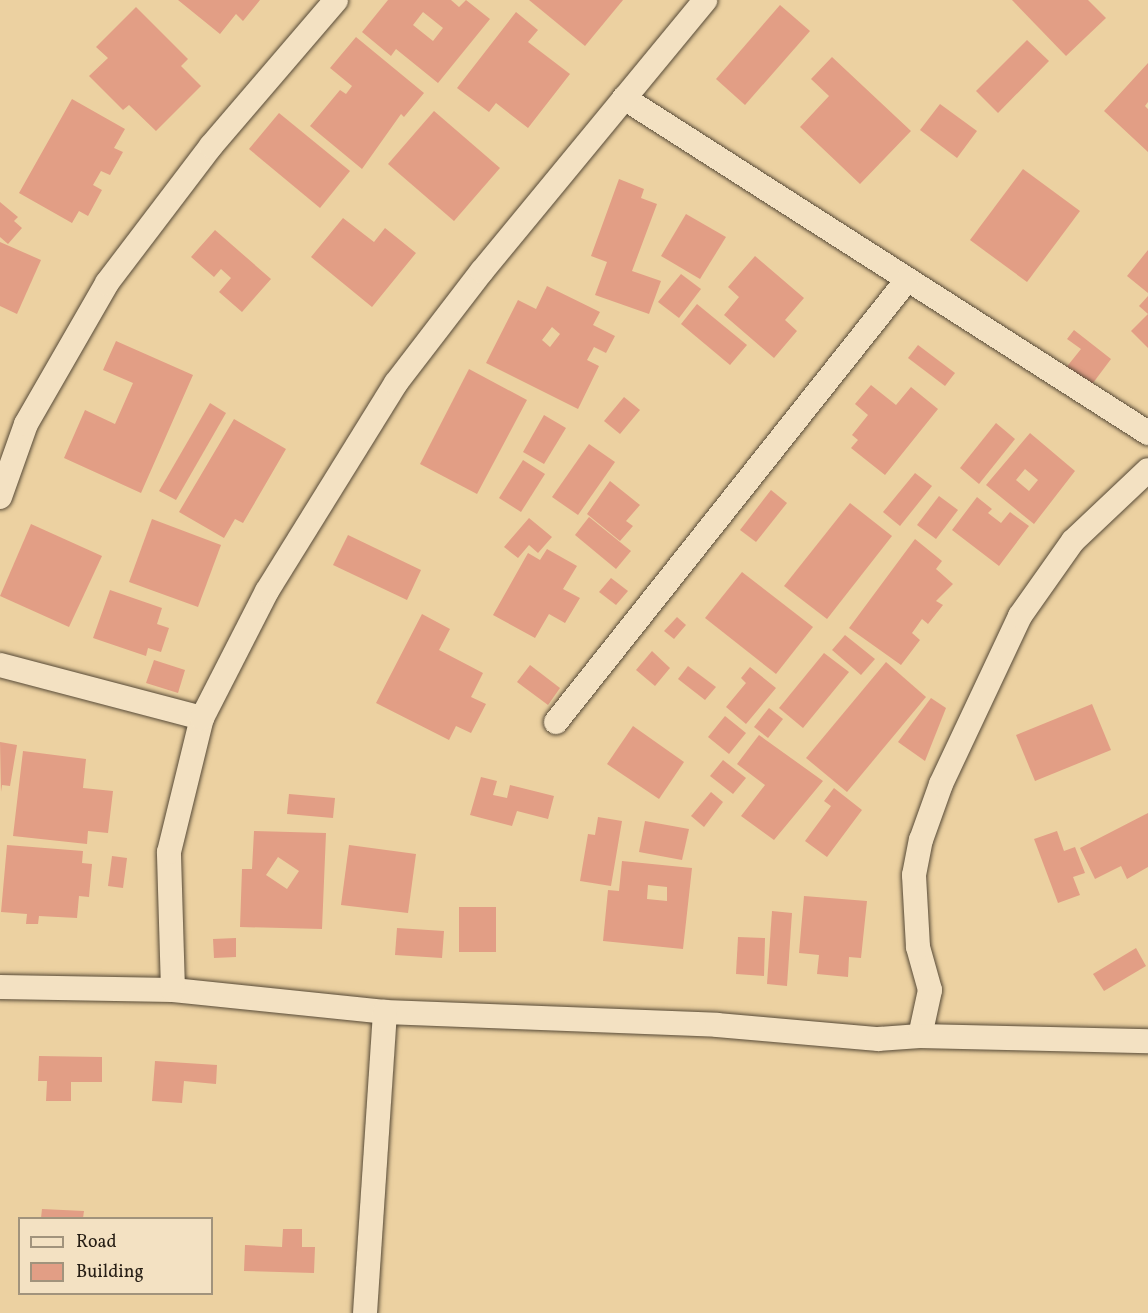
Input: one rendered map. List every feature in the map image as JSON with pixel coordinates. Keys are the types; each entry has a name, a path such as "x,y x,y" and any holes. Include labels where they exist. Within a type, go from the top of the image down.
{"street":[{"path":"0,497 26,424 107,283 212,146 336,0"},
{"path":"173,990 169,852 202,718 267,591 396,383 705,0"},
{"path":"624,98 1148,433"},
{"path":"556,722 907,280"},
{"path":"920,1036 930,990 918,947 914,875 921,840 941,784 1020,616 1073,541 1148,470"},
{"path":"0,666 202,718"},
{"path":"0,987 173,990 385,1012 717,1025 878,1039 920,1036 1148,1041"},
{"path":"365,1313 385,1012"}],"building":[{"path":"178,0 260,0 243,21 236,14 220,34"},
{"path":"388,0 451,0 459,7 466,0 490,19 438,83 396,49 391,56 362,32","holes":["423,12 443,28 433,41 413,25"]},
{"path":"529,0 623,0 585,46"},
{"path":"1012,0 1088,0 1106,18 1066,56"},
{"path":"780,5 810,31 745,105 716,79"},
{"path":"136,7 188,59 181,66 201,86 156,131 129,105 123,110 89,76 108,58 96,47"},
{"path":"516,12 538,30 528,42 570,74 528,128 496,103 489,112 457,88"},
{"path":"356,37 424,93 404,117 401,114 362,169 310,126 340,90 346,94 352,86 330,68"},
{"path":"1027,40 1049,61 998,113 976,91"},
{"path":"832,57 911,131 860,184 800,127 829,96 811,79"},
{"path":"1148,63 1148,102 1145,106 1148,109 1148,152 1104,111"},
{"path":"72,99 125,129 114,148 123,152 110,175 101,171 93,185 102,190 88,216 79,211 72,223 19,193"},
{"path":"940,104 977,131 957,158 920,130"},
{"path":"434,111 500,168 454,221 388,164"},
{"path":"279,113 350,171 320,208 249,149"},
{"path":"1023,169 1080,211 1027,282 970,240"},
{"path":"619,179 644,189 641,198 657,204 632,271 661,281 649,314 595,295 607,262 591,256"},
{"path":"0,202 18,217 14,221 22,228 8,244 0,237"},
{"path":"686,214 726,237 700,279 661,256"},
{"path":"343,218 374,242 385,228 416,253 372,307 311,257"},
{"path":"215,230 271,279 242,312 219,292 231,278 221,269 214,277 191,257"},
{"path":"0,242 41,260 17,314 0,306"},
{"path":"1148,250 1148,293 1127,276"},
{"path":"755,256 804,298 785,320 797,331 774,358 724,315 739,297 728,287"},
{"path":"681,274 701,289 679,318 658,302"},
{"path":"547,286 600,312 593,325 615,336 606,353 594,347 587,360 599,366 578,409 486,363 518,300 536,309","holes":["552,327 560,334 550,347 542,340"]},
{"path":"1148,296 1148,314 1139,306"},
{"path":"697,304 747,345 730,365 681,324"},
{"path":"1148,314 1148,348 1131,331"},
{"path":"1074,330 1111,359 1090,387 1065,369 1081,349 1067,339"},
{"path":"116,341 193,375 141,493 64,458 85,410 115,424 133,383 103,370"},
{"path":"918,345 955,373 945,386 908,358"},
{"path":"469,369 527,400 477,494 420,464"},
{"path":"871,385 896,405 911,387 938,409 885,475 851,448 858,440 852,435 868,415 855,404"},
{"path":"624,397 640,410 620,434 604,421"},
{"path":"210,403 226,413 176,500 159,491"},
{"path":"544,415 566,428 544,464 523,452"},
{"path":"234,419 286,449 243,523 235,519 224,538 179,512"},
{"path":"996,423 1015,439 979,484 960,468"},
{"path":"1030,433 1075,471 1034,524 986,485","holes":["1025,469 1038,480 1029,491 1016,480"]},
{"path":"589,444 615,462 578,515 552,497"},
{"path":"523,460 545,474 521,512 499,498"},
{"path":"915,473 932,486 900,526 883,512"},
{"path":"610,481 640,505 626,521 633,526 620,541 587,514"},
{"path":"771,490 787,503 756,542 740,530"},
{"path":"939,496 958,510 936,539 917,525"},
{"path":"977,497 992,509 988,513 1001,523 1010,512 1029,526 999,566 952,530"},
{"path":"850,503 892,536 827,619 784,586"},
{"path":"589,517 631,551 616,569 575,535"},
{"path":"529,518 552,537 538,553 529,545 518,558 504,547"},
{"path":"152,519 221,545 198,607 129,582"},
{"path":"31,524 102,556 69,627 0,596"},
{"path":"348,535 421,570 407,600 333,565"},
{"path":"915,539 942,561 936,569 953,584 936,601 943,605 928,624 922,619 912,633 920,640 901,665 849,628"},
{"path":"547,549 577,566 563,589 580,598 565,623 549,614 535,638 493,615 528,553 540,560"},
{"path":"742,572 813,627 776,674 705,618"},
{"path":"611,578 628,591 616,605 599,592"},
{"path":"110,590 162,608 157,624 169,628 161,652 148,648 146,656 93,638"},
{"path":"422,614 450,629 439,650 483,673 471,697 486,704 471,733 456,726 449,740 376,703"},
{"path":"677,617 686,625 674,639 664,631"},
{"path":"845,635 875,659 861,675 832,650"},
{"path":"652,651 670,668 655,686 636,670"},
{"path":"824,653 849,672 803,728 779,708"},
{"path":"154,660 185,670 178,693 146,683"},
{"path":"886,662 926,697 847,792 806,758"},
{"path":"530,665 560,688 548,705 517,682"},
{"path":"688,666 716,687 705,700 678,679"},
{"path":"750,667 776,688 746,724 726,707 746,683 741,678"},
{"path":"931,698 946,708 925,761 898,742"},
{"path":"1092,704 1111,750 1035,781 1016,735"},
{"path":"769,708 783,719 768,738 754,727"},
{"path":"725,716 746,733 729,754 708,737"},
{"path":"633,726 684,762 659,799 607,764"},
{"path":"759,735 823,781 774,840 741,816 765,785 737,764"},
{"path":"0,742 17,745 10,786 2,785 1,792"},
{"path":"23,751 86,759 83,788 113,791 108,833 88,831 87,844 13,836"},
{"path":"723,760 746,778 733,794 710,776"},
{"path":"481,777 497,781 493,795 507,798 510,785 554,796 548,819 517,811 512,826 470,815"},
{"path":"834,788 862,810 827,857 805,841 831,806 824,801"},
{"path":"711,792 723,802 704,827 691,816"},
{"path":"289,794 335,798 333,818 287,814"},
{"path":"1148,813 1148,867 1127,879 1121,866 1095,879 1080,848"},
{"path":"598,817 622,821 611,886 580,881 588,834 595,835"},
{"path":"645,821 689,829 682,860 639,852"},
{"path":"254,831 326,833 322,929 240,927 242,869 252,869","holes":["278,857 299,871 287,889 266,875"]},
{"path":"1057,831 1064,851 1075,847 1085,873 1073,877 1080,895 1058,903 1034,839"},
{"path":"7,845 83,851 82,863 92,864 89,897 79,896 77,918 39,916 38,924 26,924 27,914 1,912"},
{"path":"349,845 416,854 408,913 341,905"},
{"path":"112,856 127,858 123,888 108,886"},
{"path":"622,861 692,868 683,949 603,941 608,890 619,891","holes":["648,885 667,887 667,901 647,899"]},
{"path":"804,896 867,901 861,958 849,957 848,977 817,974 819,955 799,953"},
{"path":"459,907 496,907 496,952 459,952"},
{"path":"772,911 792,913 787,986 767,984"},
{"path":"397,928 444,931 442,958 395,955"},
{"path":"738,937 765,938 764,976 736,974"},
{"path":"236,938 236,957 214,958 213,939"},
{"path":"1136,948 1146,966 1104,991 1093,974"},
{"path":"39,1056 102,1057 102,1082 71,1082 71,1101 46,1101 47,1081 38,1081"},
{"path":"155,1061 217,1065 216,1084 184,1081 182,1103 152,1101"},
{"path":"42,1209 84,1211 83,1217 41,1217"},
{"path":"283,1229 302,1229 302,1247 315,1247 314,1273 244,1271 245,1245 282,1247"}]}
